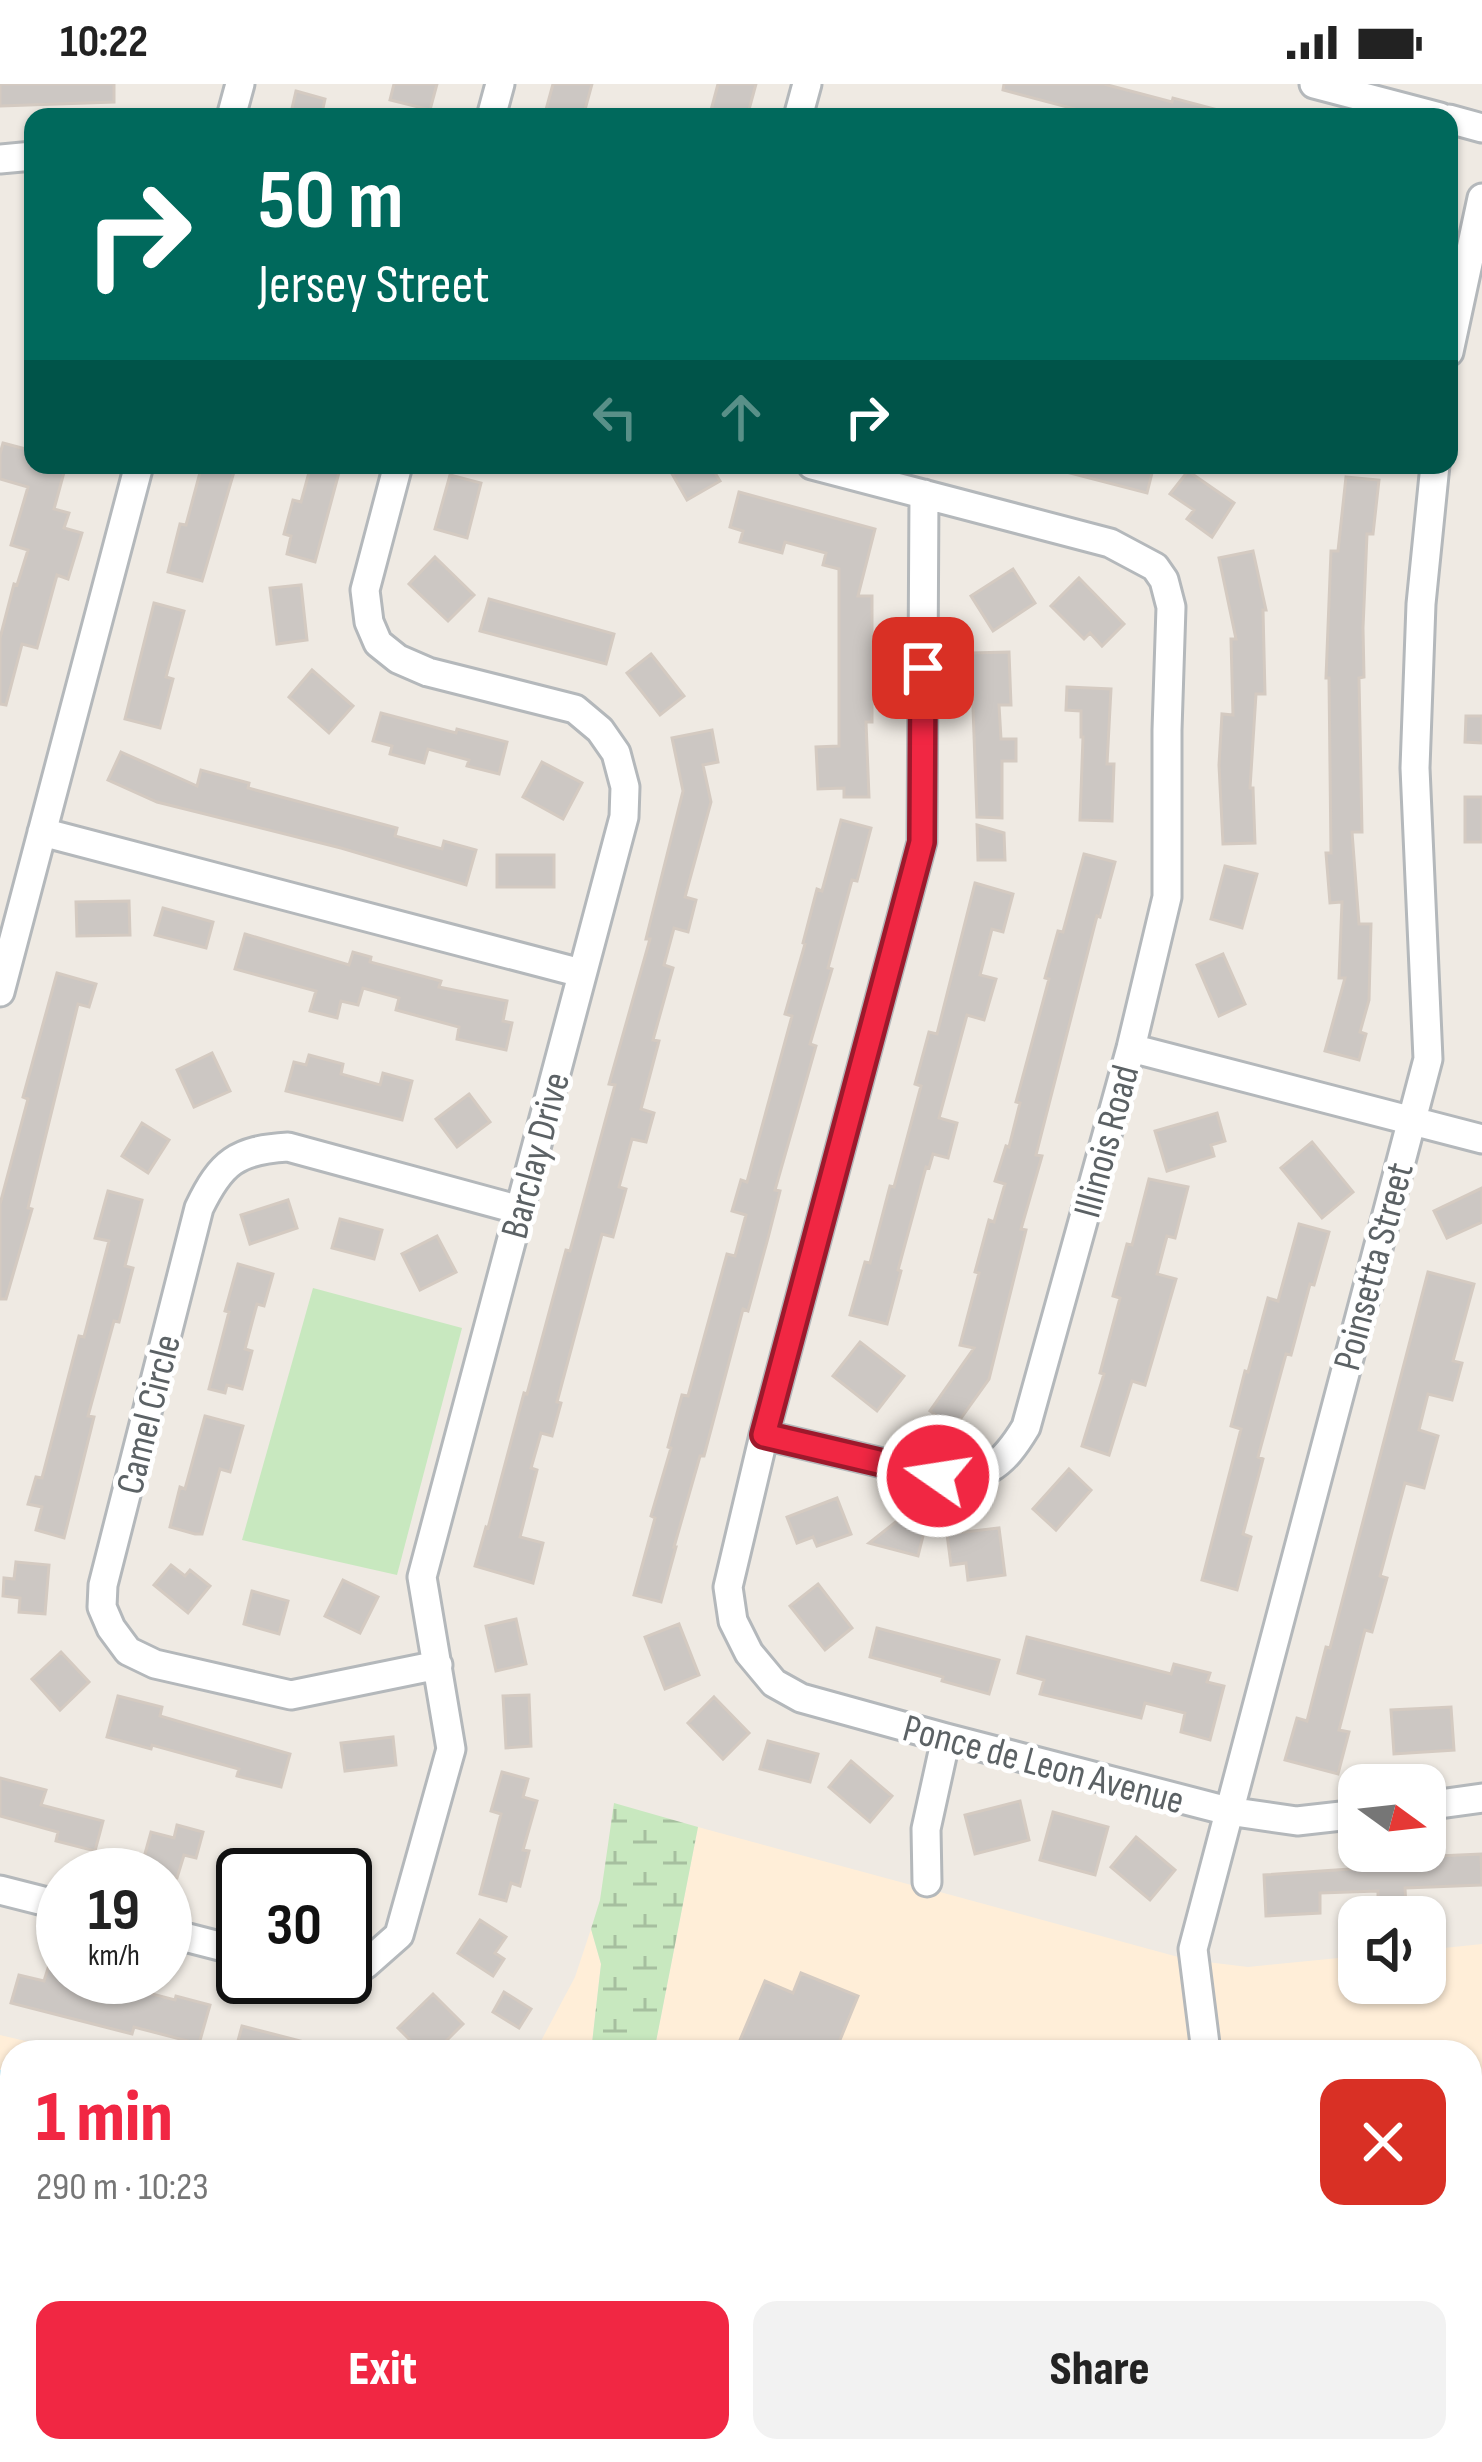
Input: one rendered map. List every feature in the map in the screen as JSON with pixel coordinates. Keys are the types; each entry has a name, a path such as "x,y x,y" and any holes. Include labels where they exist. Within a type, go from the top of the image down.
{"street":[{"path":"1315,84 1406,108"},
{"path":"1458,310 1482,198"},
{"path":"0,992 138,474"},
{"name":"Barclay Drive","path":"372,1959 399,1936 451,1749 422,1577 624,817 625,787 616,753 600,730 575,709 428,672 398,659 378,643 364,590 396,474"},
{"path":"764,1435 922,842 924,494 847,474"},
{"name":"Poinsetta Street","path":"1204,2040 1193,1948 1428,1059 1415,768 1421,604 1435,474"},
{"name":"Illinois Road","path":"764,1435 938,1476 988,1471 1011,1453 1026,1427 1163,920 1169,876 1171,607 1164,580 1155,566 1110,542 924,494"},
{"path":"43,832 581,973"},
{"path":"1131,1048 1482,1138"},
{"name":"Camel Circle","path":"438,1665 291,1695 154,1664 128,1651 111,1628 102,1607 103,1585 199,1208 212,1180 233,1159 260,1149 288,1148 520,1210"},
{"name":"Ponce de Leon Avenue","path":"764,1435 728,1588 733,1621 749,1653 774,1683 801,1698 1228,1811 1297,1821 1338,1816"},
{"path":"927,1882 926,1829 946,1738"},
{"path":"1446,1802 1482,1798"},
{"path":"0,1890 36,1899"}],"shaded area":[{"path":"698,1827 915,1886 916,1893 940,1892 1182,1958 1192,2040 656,2040"},
{"path":"591,1929 601,1964 592,2040 542,2040 575,1977"},
{"path":"1482,1944 1482,2040 1217,2040 1207,1962 1248,1967 1338,1958 1338,2004 1446,2004 1446,1948"}],"green space":[{"path":"313,1288 462,1328 397,1575 242,1540"},
{"path":"614,1803 698,1827 656,2040 592,2040 601,1964 591,1929 600,1900"}],"building":[{"path":"0,84 114,84 114,102 0,106"},
{"path":"394,84 437,84 431,108 390,100"},
{"path":"553,84 592,84 585,108 546,108"},
{"path":"718,84 756,84 749,108 712,108"},
{"path":"1004,84 1104,84 1211,108 1071,108 1003,90"},
{"path":"296,91 325,99 323,108 292,108"},
{"path":"3,443 24,449 24,474 64,474 54,509 69,513 64,528 82,533 68,579 57,575 37,648 22,644 6,705 0,704 0,638 28,550 11,545 28,487 0,479"},
{"path":"200,474 233,474 202,581 168,572 180,524 186,525"},
{"path":"309,474 339,474 315,562 287,554 291,536 284,534 293,500 301,502"},
{"path":"672,474 716,474 720,481 687,500"},
{"path":"1074,474 1152,474 1147,493"},
{"path":"1186,474 1192,474 1234,503 1212,537 1187,519 1194,510 1170,494"},
{"path":"450,475 481,483 467,538 435,529"},
{"path":"1346,477 1379,480 1373,534 1367,534 1364,677 1359,678 1362,832 1352,832 1359,924 1371,924 1369,1000 1360,1032 1366,1034 1359,1060 1325,1051 1345,978 1339,978 1342,902 1330,903 1326,853 1331,853 1326,678 1331,551 1338,551"},
{"path":"739,492 875,529 858,596 872,596 872,722 866,722 869,797 844,797 844,788 818,789 816,747 839,746 839,569 823,565 826,553 785,542 782,553 740,542 743,531 730,527"},
{"path":"1253,551 1266,610 1265,694 1256,694 1250,788 1255,843 1223,844 1222,714 1233,715 1231,639 1236,639 1219,558"},
{"path":"435,557 474,595 448,621 409,584"},
{"path":"1013,569 1035,603 993,631 971,596"},
{"path":"1079,578 1124,624 1102,646 1090,633 1084,639 1051,606"},
{"path":"301,585 307,640 277,644 270,588"},
{"path":"489,599 614,634 606,664 480,631"},
{"path":"154,603 184,611 166,677 173,679 160,728 125,719"},
{"path":"1009,652 1011,705 999,705 1001,739 1016,739 1016,761 1002,761 1002,818 977,817 971,653"},
{"path":"651,654 684,696 660,715 627,673"},
{"path":"312,670 353,706 329,733 289,697"},
{"path":"1067,687 1111,689 1107,764 1114,764 1112,821 1080,820 1081,711 1066,710"},
{"path":"381,713 507,742 499,774 428,749 424,763 390,754 392,746 373,741"},
{"path":"1466,716 1482,716 1482,743 1465,742"},
{"path":"712,730 718,762 703,765 711,802 685,897 696,900 688,932 674,928 664,965 673,968 641,1109 654,1113 646,1142 632,1139 619,1187 626,1189 613,1237 602,1234 552,1436 541,1433 531,1468 537,1470 520,1537 543,1543 533,1583 475,1566 566,1250 570,1251 615,1085 609,1084 650,939 646,939 683,791 672,738"},
{"path":"121,752 197,786 201,770 249,783 248,788 397,828 395,836 442,849 444,841 476,850 466,885 157,802 108,780"},
{"path":"542,762 582,783 563,819 523,797"},
{"path":"1465,797 1482,797 1482,842 1465,842"},
{"path":"841,820 871,828 828,968 832,969 810,1044 816,1046 775,1190 780,1191 768,1238 748,1311 743,1309 661,1602 634,1595 655,1518 651,1516 682,1395 688,1396 727,1254 735,1256 746,1215 732,1211 741,1180 747,1182 792,1016 785,1014 817,889 822,891"},
{"path":"977,825 1004,833 1005,860 978,860"},
{"path":"1084,854 1115,862 1036,1155 1042,1156 989,1379 954,1428 930,1411 974,1348 960,1345 989,1220 994,1222 1005,1184 995,1181 1020,1103 1016,1102 1049,979 1045,978"},
{"path":"497,855 554,855 554,887 497,887"},
{"path":"1225,866 1257,874 1242,928 1211,919"},
{"path":"975,883 1013,894 1003,932 992,929 980,975 996,979 984,1020 967,1015 939,1118 957,1123 948,1158 933,1154 926,1167 887,1324 850,1315 865,1262 870,1263 890,1186 894,1187 921,1086 915,1084 929,1032 937,1034"},
{"path":"129,901 130,935 77,936 76,902"},
{"path":"163,908 213,922 206,948 155,935"},
{"path":"245,934 349,965 353,952 371,957 370,962 441,981 439,987 507,1001 503,1021 512,1023 506,1050 457,1039 459,1027 396,1010 399,998 363,988 358,1005 341,1001 337,1018 310,1011 316,991 235,969"},
{"path":"1223,954 1245,1004 1219,1016 1197,965"},
{"path":"57,973 96,984 89,1007 78,1004 28,1208 32,1209 6,1299 0,1299 0,1204"},
{"path":"212,1053 230,1091 194,1107 177,1070"},
{"path":"309,1055 343,1064 341,1074 380,1085 383,1073 412,1081 402,1120 286,1091 294,1062 306,1065"},
{"path":"469,1094 490,1122 457,1147 436,1119"},
{"path":"1217,1113 1225,1141 1211,1145 1214,1156 1167,1171 1155,1131"},
{"path":"142,1123 169,1140 148,1173 122,1156"},
{"path":"1312,1142 1353,1192 1322,1218 1281,1168"},
{"path":"1149,1179 1188,1187 1175,1238 1167,1236 1157,1274 1176,1279 1145,1385 1132,1381 1109,1455 1082,1446 1120,1298 1113,1296"},
{"path":"1482,1188 1482,1222 1447,1238 1434,1211"},
{"path":"108,1191 142,1200 125,1266 133,1268 88,1416 94,1417 64,1538 36,1530 42,1507 28,1504 36,1477 42,1478 109,1241 95,1238"},
{"path":"288,1200 297,1228 250,1244 241,1215"},
{"path":"340,1219 382,1230 374,1259 332,1248"},
{"path":"1299,1224 1329,1232 1291,1355 1286,1354 1258,1457 1263,1459 1243,1534 1251,1537 1237,1590 1202,1580 1241,1429 1231,1426 1245,1371 1268,1298 1278,1301"},
{"path":"437,1236 456,1272 420,1290 402,1254"},
{"path":"238,1264 273,1274 264,1306 257,1304 245,1349 252,1351 242,1389 227,1385 225,1393 209,1389"},
{"path":"1428,1272 1474,1284 1453,1361 1462,1363 1452,1400 1428,1394 1419,1430 1438,1436 1424,1488 1405,1483 1380,1576 1387,1578 1372,1632 1365,1630 1339,1730 1349,1732 1338,1774 1285,1760 1297,1718 1307,1721 1326,1647 1330,1648"},
{"path":"860,1342 904,1376 877,1411 833,1376"},
{"path":"205,1416 243,1426 230,1472 220,1469 202,1534 195,1534 170,1527"},
{"path":"1069,1469 1091,1490 1056,1530 1033,1509"},
{"path":"837,1498 851,1534 817,1546 813,1537 797,1543 787,1517"},
{"path":"902,1517 926,1524 918,1556 869,1543"},
{"path":"999,1528 1005,1575 968,1580 966,1563 951,1565 947,1534"},
{"path":"16,1562 49,1565 45,1614 19,1612 20,1598 3,1596 4,1578 14,1579"},
{"path":"171,1565 185,1576 190,1570 210,1586 188,1613 154,1585"},
{"path":"343,1580 378,1597 360,1633 325,1616"},
{"path":"818,1584 852,1628 825,1650 790,1606"},
{"path":"252,1591 288,1601 279,1634 244,1624"},
{"path":"516,1619 526,1664 496,1671 486,1626"},
{"path":"679,1624 699,1675 665,1689 645,1637"},
{"path":"877,1628 999,1660 989,1694 870,1657"},
{"path":"1027,1637 1171,1674 1174,1664 1210,1673 1207,1682 1224,1686 1210,1740 1181,1732 1185,1713 1145,1703 1141,1718 1040,1694 1044,1680 1018,1673"},
{"path":"61,1652 89,1682 60,1710 32,1679"},
{"path":"529,1695 531,1746 506,1748 503,1696"},
{"path":"118,1696 162,1707 160,1716 290,1754 281,1787 237,1776 239,1769 107,1737"},
{"path":"714,1697 749,1733 723,1759 688,1723"},
{"path":"1451,1707 1454,1750 1394,1754 1391,1710"},
{"path":"393,1737 396,1765 345,1771 341,1743"},
{"path":"768,1741 818,1754 810,1782 760,1769"},
{"path":"851,1761 892,1796 870,1822 829,1787"},
{"path":"502,1772 528,1779 523,1797 537,1801 523,1850 529,1851 520,1886 511,1883 506,1901 480,1894 501,1814 491,1811"},
{"path":"0,1778 46,1790 41,1805 103,1821 96,1848 83,1848 56,1841 58,1832 0,1816"},
{"path":"1020,1801 1029,1840 975,1854 965,1815"},
{"path":"1053,1812 1108,1827 1095,1875 1040,1860"},
{"path":"177,1825 203,1832 196,1858 192,1848 147,1848 151,1832 174,1838"},
{"path":"1136,1837 1175,1870 1150,1900 1111,1867"},
{"path":"1481,1854 1482,1885 1405,1888 1405,1896 1378,1896 1378,1891 1320,1893 1320,1913 1266,1916 1264,1875 1338,1870 1446,1872 1446,1856"},
{"path":"480,1920 506,1937 495,1953 504,1959 493,1976 458,1953"},
{"path":"801,1973 858,1996 840,2040 740,2040 765,1981 793,1993"},
{"path":"19,1975 36,1979 36,2004 192,2004 192,2000 210,2005 200,2040 134,2027 132,2034 11,2003"},
{"path":"504,1992 531,2009 519,2028 493,2012"},
{"path":"433,1994 463,2024 447,2040 410,2040 398,2028"},
{"path":"242,2026 297,2040 238,2040"}],"route":[{"path":"923,668 922,842 764,1435 938,1476"}]}
